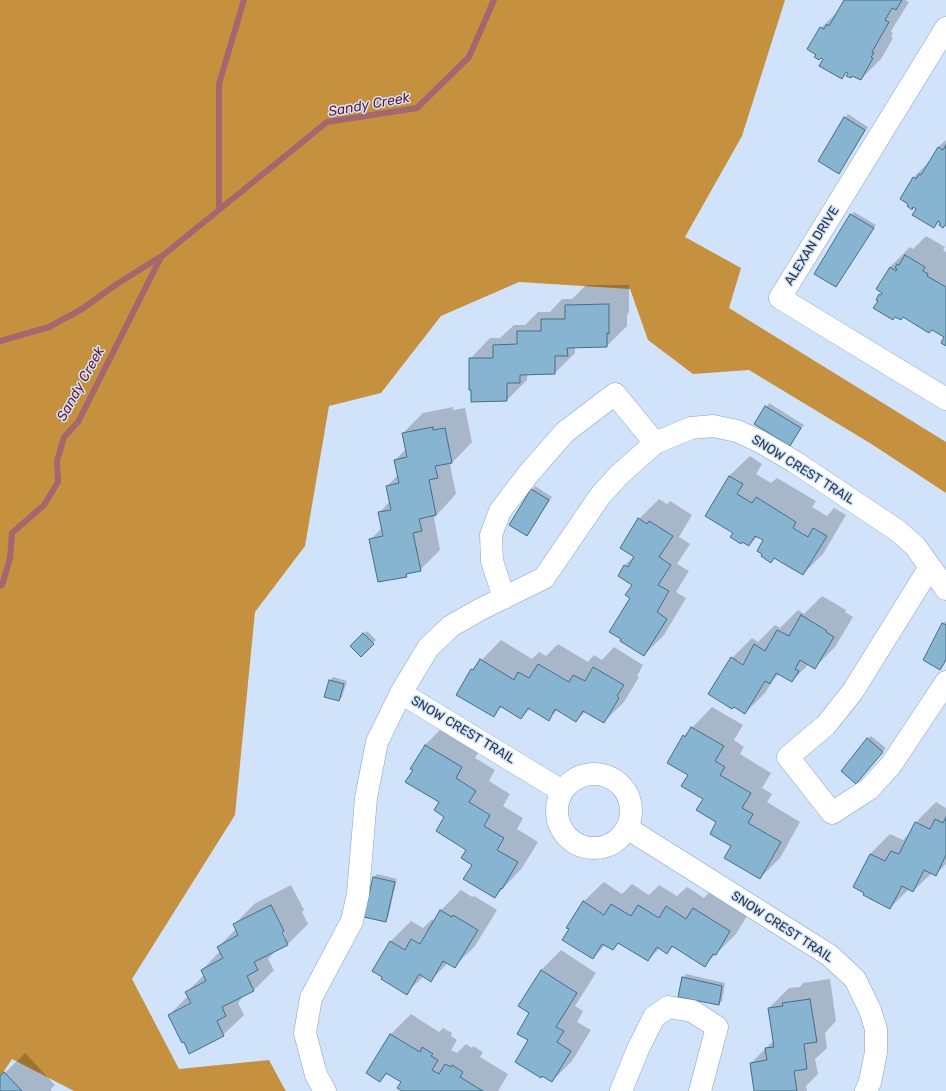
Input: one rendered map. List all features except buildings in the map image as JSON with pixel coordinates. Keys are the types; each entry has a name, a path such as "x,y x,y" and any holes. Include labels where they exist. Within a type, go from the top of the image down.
{"street":[{"name":"ALEXAN DRIVE","path":"946,28 780,298 946,399"},
{"path":"504,598 492,561 491,535 500,511 529,473 566,432 615,394 655,443"},
{"name":"SNOW CREST TRAIL","path":"562,791 401,693 428,648 451,626 544,578 600,496 619,476 655,443 691,428 713,426 737,430 795,462 898,531 914,546 946,589"},
{"path":"930,567 853,691 826,725 788,757 832,813 870,789 891,765 946,682"},
{"path":"325,1091 316,1075 305,1033 311,998 352,921 358,894 366,798 377,742 401,693"},
{"path":"594,774 607,776 618,782 626,792 630,804 631,816 627,828 620,838 610,844 598,848 586,847 575,843 566,835 560,825 557,814 558,802 562,791 571,782 582,776 594,774"},
{"name":"SNOW CREST TRAIL","path":"627,828 829,955 855,979 870,1010 876,1029 876,1052 870,1082 866,1091"},
{"path":"621,1091 638,1049 654,1017 668,1007 692,1011 717,1028 700,1091"}],"shaded area":[{"path":"0,0 785,0 742,136 685,237 741,268 729,308 946,442 946,493 873,445 749,370 693,374 648,340 630,289 519,282 441,316 381,393 329,406 305,546 255,612 235,815 132,979 179,1069 269,1060 286,1091 74,1091 12,1059 0,1077"}],"waterway":[{"name":"Sandy Creek","path":"219,209 219,84 244,0"},
{"name":"Sandy Creek","path":"0,586 2,585 10,558 12,533 44,505 58,482 57,461 64,437 78,422 161,257 327,122 417,108 469,57 494,0"},
{"path":"0,341 49,327 82,309 117,284 160,257"}]}
